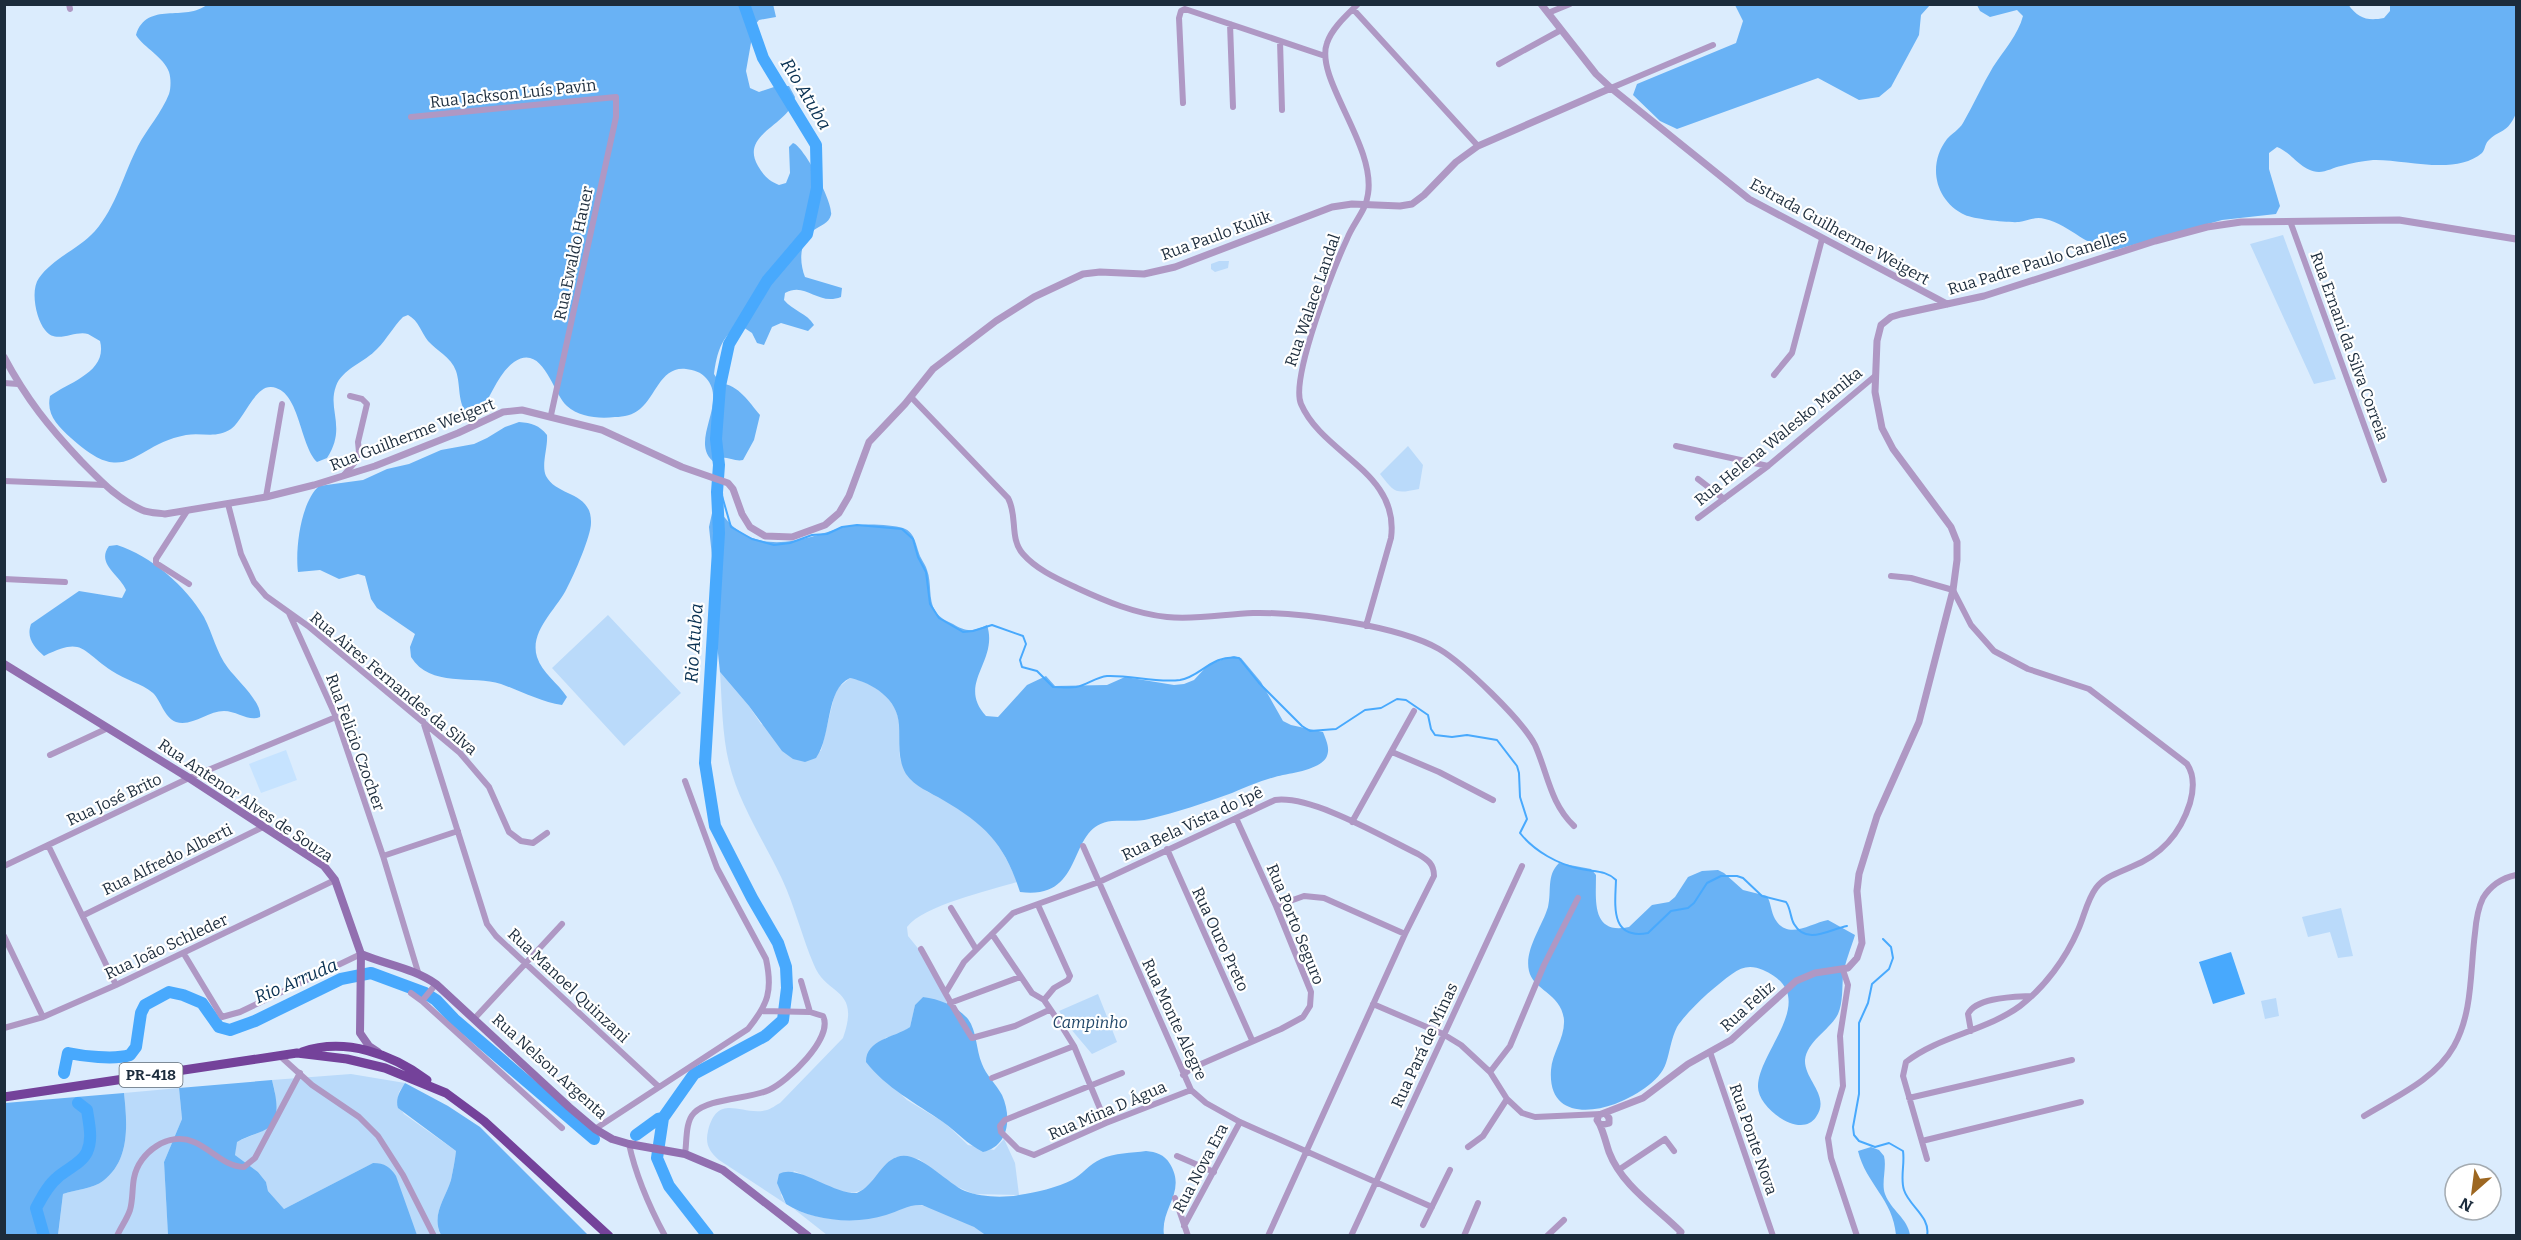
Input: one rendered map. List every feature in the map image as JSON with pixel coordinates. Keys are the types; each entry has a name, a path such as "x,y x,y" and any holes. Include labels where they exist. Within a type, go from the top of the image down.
{"highway":[{"path":"297,1053 328,1046 378,1052 423,1076 446,1093"},
{"name":"PR-418","path":"4,1097 297,1053 347,1059 385,1068 446,1093 484,1121 609,1236"}],"main road":[{"name":"Rua Antenor Alves de Souza","path":"4,664 189,778 324,866 335,880 361,954 360,1033"},
{"name":"Rua Nelson Argenta","path":"361,954 387,965 418,972 436,984 595,1129 612,1139 681,1153 723,1170 808,1236"},
{"path":"350,1047 360,1033 369,1046 378,1052"}],"street":[{"name":"Estrada Guilherme Weigert","path":"1541,4 1611,88 1749,199 1947,304"},
{"path":"1548,14 1570,4"},
{"path":"1183,103 1179,18 1181,11 1188,10 1325,56 1331,34 1356,7 1478,146"},
{"path":"1230,24 1233,107"},
{"path":"1499,64 1561,30"},
{"path":"1280,41 1282,110"},
{"path":"1611,88 1713,45"},
{"name":"Rua Walace Landal","path":"1325,56 1335,91 1353,126 1362,150 1370,184 1367,204 1346,239 1304,357 1298,387 1301,405 1310,418 1323,434 1368,473 1379,488 1389,509 1393,529 1366,626"},
{"name":"Rua Paulo Kulik","path":"724,481 733,489 750,527 765,536 792,537 825,525 844,506 869,442 938,365 972,342 996,321 1042,292 1076,276 1100,272 1144,274 1175,267 1342,205 1400,206 1412,204 1456,162 1478,146 1611,88"},
{"name":"Rua Jackson Luís Pavin","path":"411,117 616,97"},
{"name":"Rua Ewaldo Hauer","path":"551,415 616,117 616,97"},
{"name":"Rua Padre Paulo Canelles","path":"1843,970 1857,958 1862,943 1857,891 1859,874 1877,816 1919,722 1953,590 1958,550 1954,534 1945,518 1887,438 1876,406 1877,333 1881,325 1891,317 1984,296 2137,246 2190,231 2241,222 2399,220 2517,239"},
{"name":"Rua Ernani da Silva Correia","path":"2290,221 2384,480"},
{"path":"1774,375 1792,352 1822,238"},
{"name":"Rua Guilherme Weigert","path":"4,357 18,384 46,424 104,485 127,502 145,511 165,514 266,497 375,466 503,412 522,410 551,415 602,430 672,463 724,481"},
{"name":"Rua Helena Walesko Manika","path":"1698,518 1768,466 1875,376"},
{"path":"4,383 18,384"},
{"path":"344,475 355,462 359,452 358,442 367,404 362,399 350,396"},
{"path":"911,397 1008,498 1012,507 1016,542 1023,554 1036,566 1059,580 1106,600 1155,615 1179,617 1282,614 1366,626 1416,640 1440,650 1460,665 1501,704 1529,736 1539,756 1551,795 1561,812 1574,826"},
{"path":"266,497 282,404"},
{"path":"1676,446 1768,466"},
{"path":"1750,462 1754,477"},
{"path":"1698,479 1724,499"},
{"path":"4,481 104,485"},
{"path":"228,504 234,533 254,582 266,596 289,612"},
{"path":"187,511 156,559 156,563 189,584"},
{"path":"1891,576 1911,578 1953,590 1971,625 1994,651 2028,669 2080,685 2097,694 2181,759 2193,775 2193,792 2188,810 2174,837 2151,857 2110,876 2097,886 2066,953 2032,996 2010,1013 1906,1062 1902,1072 1927,1159"},
{"path":"4,579 65,582"},
{"name":"Rua Felicio Czocher","path":"289,612 336,717 383,856 418,972"},
{"name":"Rua Aires Fernandes da Silva","path":"289,612 460,753 489,787 509,832 521,842 533,843 547,833"},
{"path":"1352,822 1414,711"},
{"name":"Rua José Brito","path":"4,866 189,778 336,717"},
{"name":"Rua Manoel Quinzani","path":"422,721 488,924 496,936 527,962 659,1087"},
{"path":"50,755 108,728"},
{"path":"1392,752 1439,771 1493,800"},
{"path":"595,1129 748,1029 762,1011 770,993 770,975 766,959 717,868 686,781"},
{"name":"Rua Bela Vista do Ipê","path":"946,992 976,949 1012,913 1099,882 1275,800 1287,798 1310,804 1418,854 1434,867 1434,876 1404,934 1268,1236"},
{"name":"Rua Porto Seguro","path":"1183,1075 1192,1068 1281,1029 1303,1017 1310,1006 1311,992 1276,906 1236,818"},
{"name":"Rua Alfredo Alberti","path":"84,915 263,827"},
{"path":"383,856 458,831"},
{"path":"48,845 116,985"},
{"name":"Rua Monte Alegre","path":"1083,846 1191,1090 1206,1103 1240,1122 1432,1207"},
{"name":"Rua Ouro Preto","path":"1167,849 1252,1040"},
{"name":"Rua Pará de Minas","path":"1350,1236 1522,866"},
{"path":"2364,1116 2430,1074 2447,1057 2460,1034 2467,1009 2480,907 2493,886 2500,880 2517,875"},
{"name":"Rua João Schleder","path":"4,1028 43,1017 116,985 335,880"},
{"path":"1276,906 1304,896 1324,898 1404,934"},
{"path":"1490,1072 1510,1046 1544,965 1578,898"},
{"path":"1038,905 1070,976 1068,980 1054,988 1044,1000"},
{"path":"951,908 976,949"},
{"path":"474,1019 562,924"},
{"path":"992,934 1032,993 1044,1000 1074,1046 1107,1123"},
{"path":"4,936 7,950 43,1017"},
{"path":"921,949 972,1038 1007,1029 1049,1010"},
{"path":"184,954 222,1017 240,1012 361,954"},
{"path":"1843,970 1848,985 1840,1036 1843,1086 1828,1138 1831,1158 1857,1236"},
{"name":"Rua Feliz","path":"1599,1124 1606,1117 1643,1098 1688,1064 1731,1040 1796,981 1815,974 1843,970"},
{"path":"950,1003 1020,977"},
{"path":"801,981 810,1012"},
{"path":"422,1001 436,984"},
{"path":"411,993 562,1128"},
{"path":"1971,1031 1968,1014 1974,1006 2005,998 2032,996"},
{"path":"1373,1004 1443,1034 1461,1045 1490,1072 1507,1099 1522,1113 1535,1117 1570,1114 1606,1117"},
{"path":"681,1153 694,1113 709,1105 768,1090 784,1081 816,1049 822,1037 825,1020 823,1016 810,1012 762,1011"},
{"path":"992,1078 1074,1046"},
{"name":"Rua Ponte Nova","path":"1710,1052 1773,1236"},
{"path":"280,1056 312,1084 359,1117 378,1136 403,1175 434,1236"},
{"path":"1909,1098 2072,1060"},
{"path":"117,1236 130,1211 134,1177 141,1160 159,1144 183,1138 195,1142 235,1167 244,1167 255,1158 300,1073"},
{"path":"1091,1084 1122,1073"},
{"name":"Rua Mina D Água","path":"1091,1084 1005,1120 1000,1126 1001,1132 1018,1149 1034,1155 1191,1090"},
{"path":"1468,1147 1483,1136 1507,1099"},
{"path":"1922,1140 2081,1102"},
{"path":"1570,1114 1587,1117 1599,1124"},
{"path":"1606,1117 1597,1117 1608,1147 1620,1169 1644,1199 1682,1234"},
{"path":"1606,1117 1608,1147"},
{"name":"Rua Nova Era","path":"1184,1226 1240,1122"},
{"path":"1620,1169 1665,1139 1674,1151"},
{"path":"629,1144 637,1176 665,1236"},
{"path":"1177,1156 1214,1172"},
{"path":"1423,1225 1450,1170"},
{"path":"1175,1198 1188,1236"},
{"path":"1464,1236 1478,1203"},
{"path":"1548,1235 1564,1220"}],"shaded area":[{"path":"208,4 773,4 776,17 759,20 754,26 746,71 750,88 759,92 777,86 789,86 795,97 791,107 784,115 760,137 755,145 754,155 764,175 779,185 786,183 790,173 789,147 793,143 811,164 828,200 831,215 805,240 801,258 803,271 805,277 842,288 841,297 833,299 818,297 799,290 785,293 784,300 814,325 808,331 781,323 772,327 764,345 757,343 752,333 740,325 724,340 714,374 720,383 733,387 743,395 760,415 754,440 743,460 718,458 715,463 708,455 705,445 712,411 712,388 704,376 689,369 678,369 671,372 646,403 634,413 609,418 583,415 572,410 562,400 540,364 533,359 524,358 514,362 503,373 477,415 468,415 462,405 454,366 428,341 417,323 408,315 399,321 377,349 348,370 339,380 334,395 336,437 327,458 317,462 306,443 294,407 288,397 281,390 271,387 265,388 255,397 231,429 220,434 192,434 168,440 130,460 118,463 105,461 71,438 51,414 50,396 93,368 101,352 100,341 83,333 60,337 49,334 42,325 37,312 36,283 51,265 89,237 102,222 114,201 138,146 169,94 169,72 136,35 141,24 158,15 189,12"},
{"path":"2348,4 2360,16 2373,19 2384,18 2390,11 2390,5 2516,5 2516,113 2510,125 2487,142 2482,153 2458,164 2429,165 2373,160 2319,172 2307,169 2277,147 2269,153 2269,169 2280,206 2276,214 2222,220 2115,250 2096,246 2063,226 2045,219 2008,222 1965,215 1955,209 1941,192 1936,171 1941,149 1947,139 1960,128 1993,67 2014,36 2023,16 2017,10 1990,17 1980,11 1977,5"},
{"path":"1735,5 1930,5 1921,15 1919,35 1891,87 1879,97 1859,100 1818,78 1677,129 1660,121 1633,95 1637,84 1736,43 1743,21"},
{"path":"519,422 535,425 547,435 544,467 546,476 551,483 586,505 590,513 590,529 578,565 563,596 540,629 537,638 539,663 567,697 562,705 539,699 501,684 453,679 429,673 419,667 411,657 410,647 415,634 377,608 371,599 365,576 358,574 339,579 320,570 298,572 297,551 301,526 308,503 319,486 363,480 441,450 474,444"},
{"path":"714,504 735,528 761,541 803,539 844,527 873,524 903,528 911,533 927,568 933,606 937,613 945,620 966,630 974,630 987,625 988,650 976,682 975,693 978,704 986,716 998,717 1027,685 1046,676 1055,686 1107,685 1125,677 1174,685 1184,684 1194,680 1209,664 1234,656 1241,658 1261,682 1283,721 1323,732 1328,745 1326,758 1310,769 1264,780 1191,807 1149,819 1112,821 1097,826 1087,835 1067,875 1056,885 1042,892 1020,892 1008,861 992,838 971,818 918,786 906,774 900,756 898,716 889,700 875,688 850,678 842,684 832,702 825,738 816,758 805,762 793,759 782,751 749,706 720,672 709,527"},
{"path":"117,545 155,564 188,594 204,617 224,662 257,705 260,717 252,718 224,711 212,713 194,721 176,722 168,716 153,693 117,674 81,648 67,647 44,656 37,649 30,638 31,624 79,591 122,598 126,590 110,569 105,558 109,546"},
{"path":"286,750 297,780 261,793 249,764"},
{"path":"1559,863 1591,869 1596,875 1596,905 1602,921 1608,926 1629,927 1652,905 1669,902 1675,897 1688,877 1702,871 1718,870 1743,890 1767,896 1775,919 1786,929 1800,929 1828,920 1855,935 1844,971 1842,1000 1838,1014 1814,1041 1805,1060 1808,1074 1819,1095 1820,1109 1816,1117 1809,1123 1800,1125 1791,1123 1772,1112 1760,1095 1758,1086 1761,1071 1783,1024 1788,1008 1788,994 1780,981 1755,967 1743,968 1732,974 1688,1013 1677,1027 1663,1070 1645,1088 1615,1104 1592,1109 1570,1107 1562,1103 1555,1095 1551,1070 1564,1027 1562,1011 1553,998 1536,983 1529,971 1528,963 1531,947 1548,907 1552,873"},
{"path":"2231,952 2245,994 2213,1004 2199,962"},
{"path":"923,997 941,1001 953,1007 964,1014 971,1024 982,1064 1002,1095 1007,1112 1006,1130 998,1144 992,1149 983,1152 972,1145 883,1080 866,1062 867,1054 876,1044 910,1027 915,1005"},
{"path":"272,1080 276,1108 273,1122 263,1131 237,1142 235,1155 258,1172 266,1182 268,1191 284,1209 373,1163 381,1164 389,1168 396,1176 417,1235 168,1235 164,1162 182,1119 179,1088"},
{"path":"405,1083 448,1106 480,1127 588,1235 441,1235 438,1228 438,1214 451,1180 456,1151 398,1108 398,1098"},
{"path":"124,1093 125,1140 119,1162 112,1172 95,1185 63,1194 58,1235 5,1235 5,1103"},
{"path":"1871,1147 1879,1150 1884,1156 1885,1194 1906,1224 1910,1235 1896,1235 1890,1211 1862,1163 1858,1151"},
{"path":"1146,1151 1165,1158 1170,1164 1176,1183 1166,1216 1164,1235 987,1236 974,1227 922,1205 874,1218 834,1220 808,1214 786,1204 777,1183 779,1174 795,1172 837,1189 857,1193 868,1185 891,1160 905,1156 923,1162 965,1191 984,1196 1012,1196 1067,1183 1106,1157"}],"green space":[{"path":"2283,235 2336,379 2314,384 2250,244"},
{"path":"1229,261 1228,268 1215,272 1211,269 1211,264"},
{"path":"1408,446 1423,465 1419,489 1400,491 1389,485 1380,474"},
{"path":"608,615 681,693 624,746 552,668"},
{"path":"720,672 761,724 821,751 838,688 850,678 874,687 888,698 897,712 900,726 900,758 904,767 925,790 959,809 981,825 1004,855 1017,882 942,905 915,919 907,927 908,936 930,963 948,1005 923,997 915,1005 910,1027 902,1033 885,1038 891,1085 907,1100 945,1123 968,1145 994,1150 1004,1139 1015,1163 1019,1195 974,1194 953,1185 919,1159 896,1157 869,1185 860,1191 851,1193 832,1189 794,1171 781,1195 786,1204 719,1160 710,1150 707,1140 708,1131 712,1119 718,1112 732,1108 767,1110 780,1103 843,1038 848,1010 840,994 827,983 814,965 782,879 752,822 733,778 725,741"},
{"path":"2341,908 2353,956 2338,958 2330,932 2308,937 2302,917"},
{"name":"Campinho","path":"1098,994 1117,1042 1092,1054 1059,1011"},
{"path":"2276,998 2279,1016 2265,1019 2261,1001"},
{"path":"351,1074 405,1083 399,1092 397,1103 404,1114 456,1151 451,1180 438,1214 437,1221 441,1236 417,1235 409,1216 373,1163 284,1209 268,1191 266,1182 258,1172 235,1155 236,1142 265,1130 275,1092 272,1080"},
{"path":"179,1088 182,1119 164,1162 168,1235 58,1236 63,1194 103,1181 119,1162 123,1152 126,1128 124,1093"},
{"path":"914,1204 952,1216 987,1235 827,1235 794,1209 810,1215 840,1219 883,1213"}],"waterway":[{"name":"Rio Atuba","path":"708,1236 669,1186 657,1158 663,1118 694,1074 765,1036 783,1020 787,988 786,967 778,943 715,826 705,763 719,533 717,492 719,465 716,439 720,386 729,344 767,281 807,234 817,188 816,145 763,58 744,4"},
{"path":"718,482 731,527 752,539 774,545 790,543 812,535 827,534 842,527 857,525 902,529 913,539 918,557 926,572 930,604 939,618 963,632 992,625 1023,636 1026,644 1020,660 1022,667 1037,671 1053,687 1076,687 1107,676 1180,680 1194,675 1221,659 1239,658 1259,683 1302,726 1310,731 1336,729 1365,710 1381,708 1397,699 1406,700 1428,715 1435,735 1452,737 1467,735 1497,740 1517,766 1519,773 1520,797 1527,819 1520,833 1532,846 1556,861 1604,873 1616,880 1617,919 1627,931 1636,934 1648,933 1671,911 1688,908 1707,883 1721,876 1743,878 1762,896 1786,902 1794,924 1799,931 1805,934 1819,934 1847,926"},
{"path":"1883,939 1891,947 1893,958 1889,969 1872,984 1868,1003 1859,1023 1859,1094 1853,1127 1854,1135 1859,1141 1875,1147 1889,1143 1903,1151 1904,1190 1923,1217 1927,1236"},
{"name":"Rio Arruda","path":"64,1073 68,1053 107,1057 130,1055 136,1047 141,1013 145,1005 169,992 202,1003 219,1027 230,1030 255,1021 341,979 371,973 425,993 436,1000 454,1019 594,1139"},
{"name":"Rio Arruda","path":"44,1236 36,1208 51,1184 82,1159 89,1147 90,1131 87,1110 78,1103"},
{"name":"Rio Arruda","path":"636,1135 658,1119 663,1118"}]}
